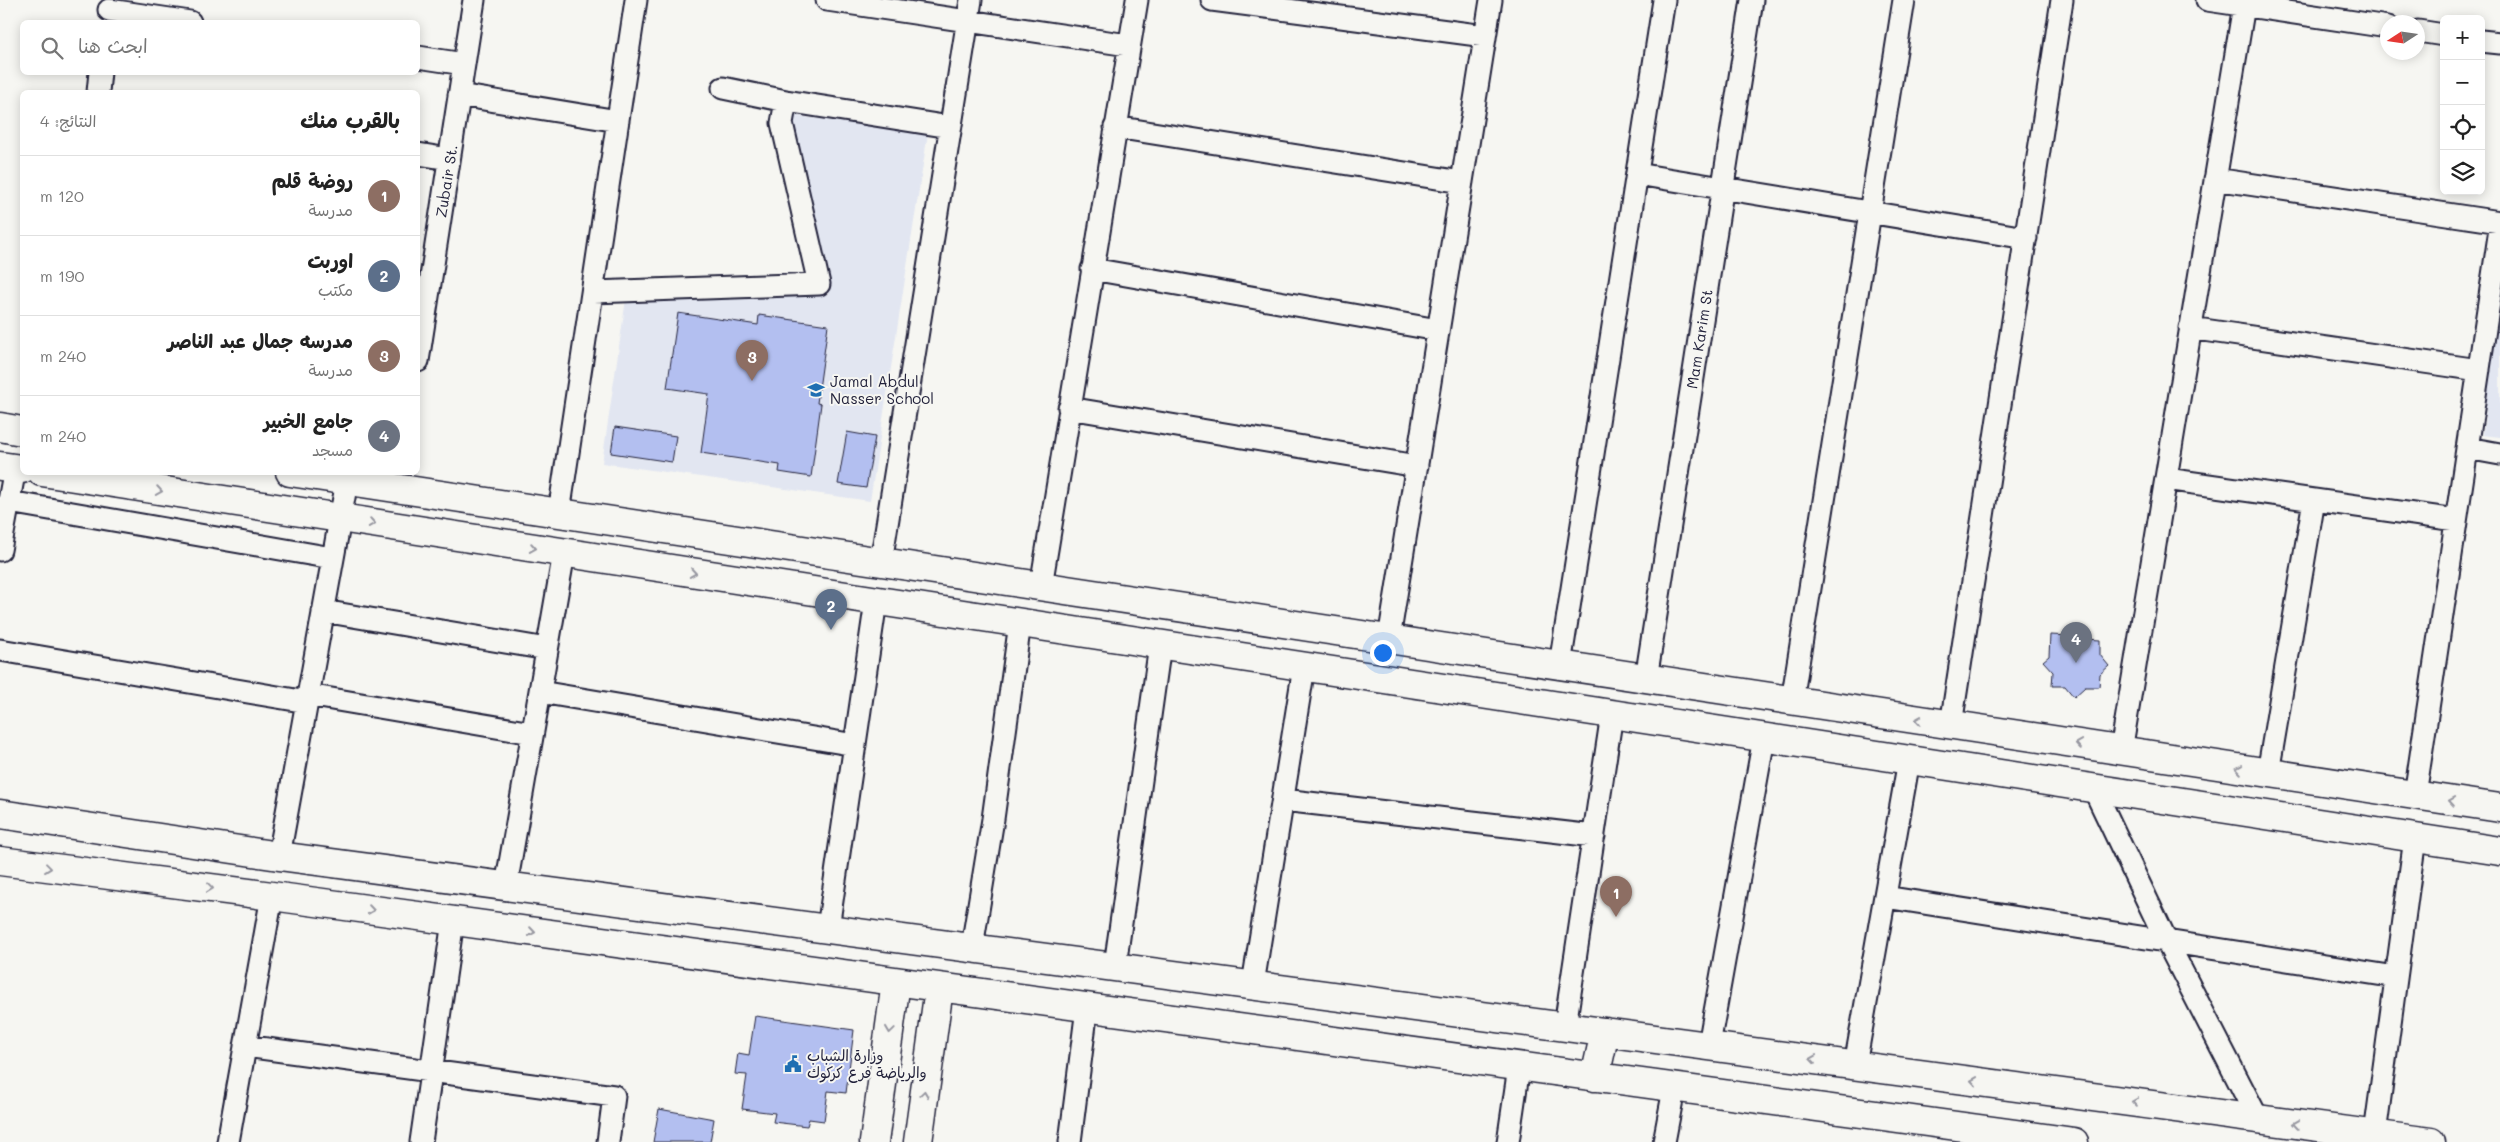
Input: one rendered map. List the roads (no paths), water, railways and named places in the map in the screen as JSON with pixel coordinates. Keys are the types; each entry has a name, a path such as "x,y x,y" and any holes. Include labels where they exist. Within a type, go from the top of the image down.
{"street":[{"name":"Zubair St.","path":"420,334 422,306 449,159 474,0"},
{"path":"559,513 636,0"},
{"path":"827,0 1128,45"},
{"path":"881,562 971,0"},
{"path":"1041,586 1128,45 1137,0"},
{"path":"1212,0 1485,36"},
{"path":"1389,639 1491,0"},
{"path":"1560,665 1664,0"},
{"name":"Mam Karim St","path":"1646,678 1752,0"},
{"path":"1792,701 1904,0"},
{"path":"1951,725 2062,0"},
{"path":"2207,0 2380,26"},
{"path":"2121,751 2244,6"},
{"path":"108,11 175,20"},
{"path":"2425,32 2440,34"},
{"path":"2485,41 2500,43"},
{"path":"420,57 464,64"},
{"path":"98,90 100,75"},
{"path":"723,88 786,101 950,127"},
{"path":"459,95 618,121"},
{"path":"593,292 819,284 782,123 786,101"},
{"path":"1115,128 1462,182"},
{"path":"420,154 449,159"},
{"path":"1637,174 2026,238"},
{"path":"2215,179 2500,222"},
{"path":"2415,795 2500,229"},
{"path":"1092,269 1438,330"},
{"path":"2190,328 2479,370"},
{"path":"1069,408 1417,466"},
{"path":"0,427 20,431"},
{"path":"2467,448 2500,454"},
{"path":"0,550 9,502 12,468"},
{"path":"61,475 2500,851"},
{"path":"309,475 347,481 399,481 559,513 2500,808"},
{"path":"2166,479 2456,520"},
{"path":"279,856 347,481"},
{"path":"2268,773 2314,500"},
{"path":"9,502 332,558"},
{"path":"506,886 564,553"},
{"path":"828,928 876,601"},
{"path":"323,611 547,649"},
{"path":"1226,655 1231,615"},
{"path":"972,947 993,819 1020,623"},
{"path":"1116,966 1160,645"},
{"path":"0,650 532,734"},
{"path":"1253,984 1304,667"},
{"path":"540,692 855,745"},
{"path":"1565,1026 1612,714"},
{"path":"1709,1045 1764,738"},
{"path":"1855,1065 1909,760"},
{"path":"2093,787 2167,942 2258,1119"},
{"path":"1283,800 1594,836"},
{"path":"0,814 279,856 2431,1142"},
{"path":"2375,1134 2415,838"},
{"path":"0,861 272,896 1595,1077 1975,1135 2074,1142"},
{"path":"331,905 339,864"},
{"path":"228,1142 272,896"},
{"path":"1884,897 2396,977"},
{"path":"421,1142 453,921"},
{"path":"874,1142 896,982"},
{"path":"918,1142 939,988"},
{"path":"1070,1142 1087,1008"},
{"path":"1595,1077 1606,1032"},
{"path":"245,1046 431,1073 614,1096 608,1142"},
{"path":"1508,1142 1520,1067"},
{"path":"1664,1142 1674,1089"}],"place":[{"name":"مدرسه جمال عبد الناصر","path":"752,381"},
{"name":"Jamal Abdul Nasser School","path":"816,390"},
{"name":"اوربت","path":"831,630"},
{"name":"جامع الخبير","path":"2076,663"},
{"name":"روضة قلم","path":"1616,917"},
{"name":"وزارة الشباب والرياضة فرع كركوك","path":"793,1064"}]}
